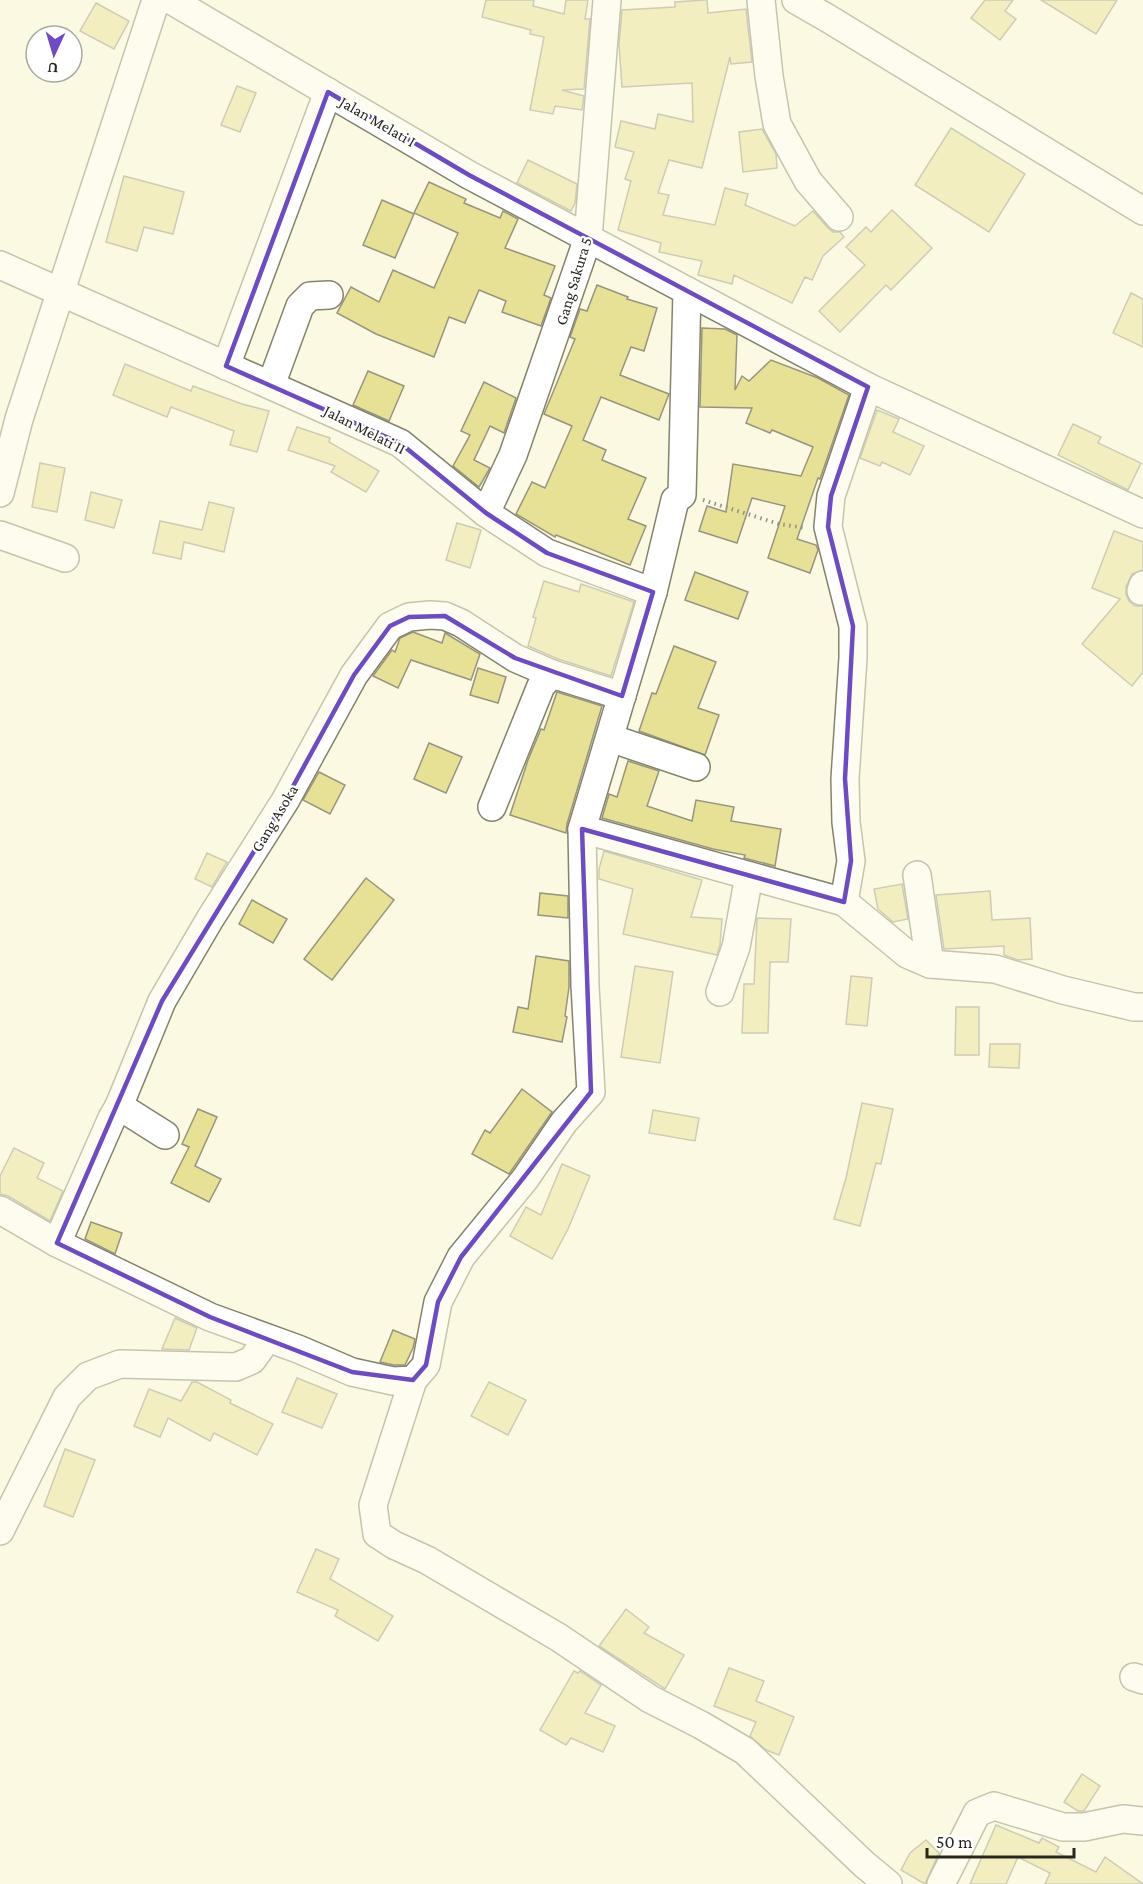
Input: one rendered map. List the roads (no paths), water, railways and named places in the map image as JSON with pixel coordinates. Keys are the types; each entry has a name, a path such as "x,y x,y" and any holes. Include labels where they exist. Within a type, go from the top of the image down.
{"street":[{"path":"0,493 19,419 156,0"},
{"name":"Jalan Melati I","path":"171,0 470,175 868,387 1143,514"},
{"name":"Gang Sakura 5","path":"486,513 513,455 588,238 607,0"},
{"path":"761,0 777,124 808,181 839,217"},
{"path":"796,0 837,9 1143,211"},
{"path":"226,366 328,92"},
{"name":"Jalan Melati II","path":"0,265 400,443 486,513 547,553 653,592"},
{"path":"687,291 682,495 675,500 653,592 582,829 585,986 591,1092 564,1122 525,1179 461,1257 438,1302 426,1365 413,1380 374,1505 377,1534 394,1545 427,1560 558,1637 650,1699 745,1751 888,1884"},
{"path":"272,385 300,306 310,296 329,295"},
{"path":"844,902 851,861 846,822 845,779 853,626 828,527 831,496 868,387"},
{"path":"0,536 65,558"},
{"name":"Gang Asoka","path":"57,1243 119,1106 162,1001 210,919 285,801 354,675 390,627 410,617 446,616 461,623 515,658 552,674 622,696"},
{"path":"492,807 540,686 552,674"},
{"path":"610,738 696,767"},
{"path":"582,829 844,902 907,954 930,964 995,969 1063,990 1134,1007 1143,1007"},
{"path":"916,875 930,964"},
{"path":"720,992 736,947 749,876"},
{"path":"119,1106 165,1135"},
{"path":"0,1210 57,1243 210,1317 298,1349 352,1372 393,1381 413,1380"},
{"path":"0,1531 67,1397 88,1376 120,1364 236,1367 252,1360 267,1339"},
{"path":"941,1884 977,1813 986,1808 994,1806 1063,1827 1084,1827 1123,1819 1143,1821"}]}
